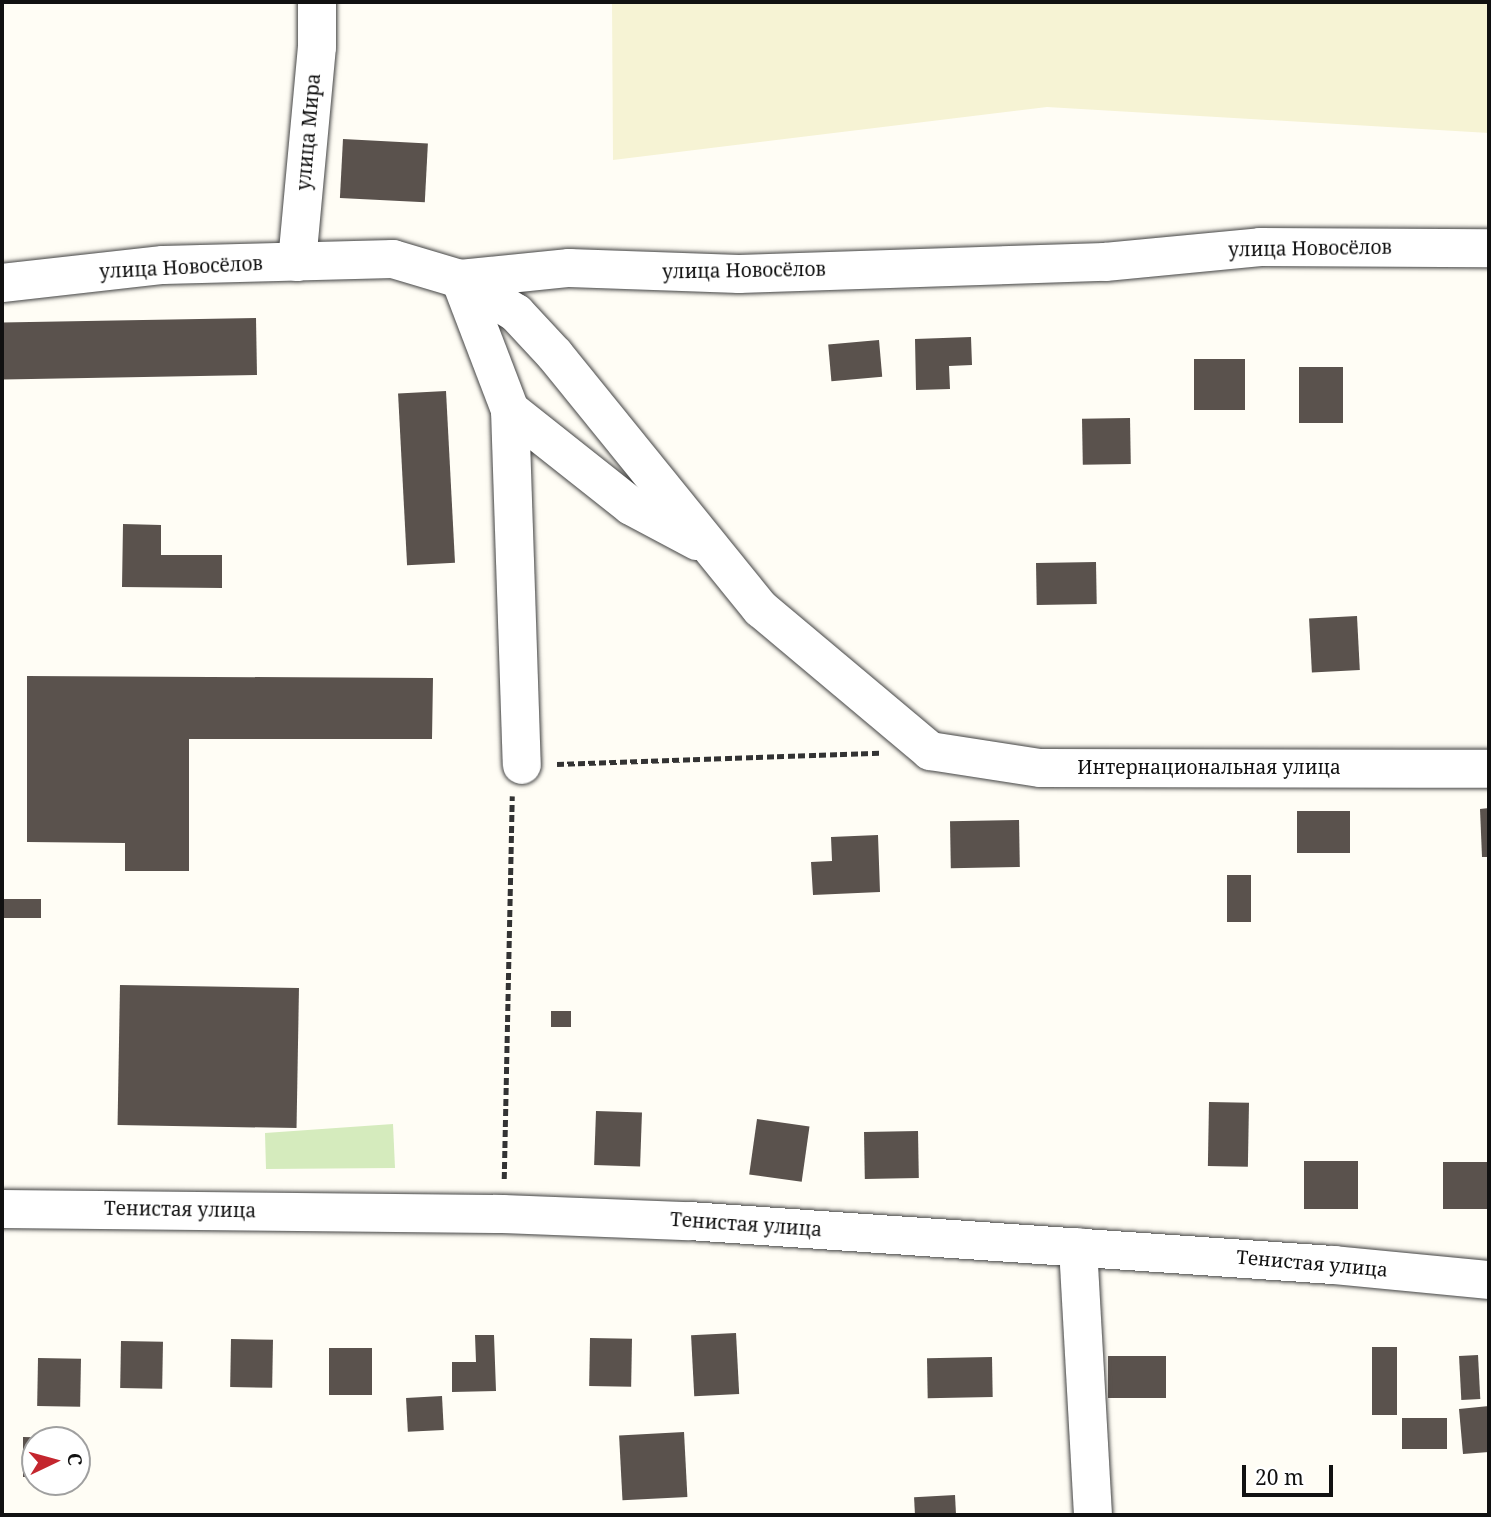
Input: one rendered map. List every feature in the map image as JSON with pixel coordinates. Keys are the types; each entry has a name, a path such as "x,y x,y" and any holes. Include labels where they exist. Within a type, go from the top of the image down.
{"street":[{"name":"улица Мира","path":"297,262 317,47 317,2"},
{"name":"улица Новосёлов","path":"2,283 163,265 393,259 460,279 569,268 740,274 1105,262 1260,247 1489,248"},
{"path":"460,279 510,410 522,765"},
{"path":"460,279 516,313 761,609 930,751"},
{"path":"510,410 631,506 712,549"},
{"name":"Интернациональная улица","path":"930,751 1040,768 1489,769"},
{"name":"Тенистая улица","path":"2,1209 503,1214 1078,1247 1489,1280"},
{"path":"1078,1247 1093,1515"}],"path":[{"path":"503,1214 512,794 522,765 930,751"}],"shaded area":[{"path":"612,2 1489,2 1489,133 1047,107 613,160"}],"green space":[{"path":"393,1124 395,1168 266,1169 265,1133"}],"building":[{"path":"343,139 428,143 425,202 340,198"},
{"path":"256,318 257,375 3,379 2,322"},
{"path":"971,337 972,365 949,366 950,389 916,390 915,339"},
{"path":"879,340 882,377 831,381 828,344"},
{"path":"1194,359 1245,359 1245,410 1194,410"},
{"path":"1299,367 1343,367 1343,423 1299,423"},
{"path":"446,391 455,563 407,565 398,394"},
{"path":"1130,418 1131,464 1083,465 1082,419"},
{"path":"123,524 161,525 161,555 222,555 222,588 122,587"},
{"path":"1096,562 1097,604 1037,605 1036,563"},
{"path":"1357,616 1360,670 1312,672 1309,619"},
{"path":"27,676 433,678 432,739 189,739 189,871 125,871 125,843 27,842"},
{"path":"1489,808 1489,857 1482,857 1480,809"},
{"path":"1297,811 1350,811 1350,853 1297,853"},
{"path":"1019,820 1020,867 951,868 950,821"},
{"path":"878,835 880,892 813,895 811,862 832,861 831,837"},
{"path":"1227,875 1251,875 1251,922 1227,922"},
{"path":"3,899 41,899 41,918 3,918"},
{"path":"120,985 299,988 297,1128 118,1125"},
{"path":"551,1011 571,1011 571,1027 551,1027"},
{"path":"1209,1102 1249,1103 1248,1167 1208,1166"},
{"path":"596,1111 642,1113 640,1167 594,1165"},
{"path":"757,1119 809,1126 802,1182 749,1174"},
{"path":"918,1131 919,1178 865,1179 864,1132"},
{"path":"1304,1161 1358,1161 1358,1209 1304,1209"},
{"path":"1443,1162 1489,1162 1489,1209 1443,1209"},
{"path":"736,1333 739,1394 694,1396 691,1335"},
{"path":"475,1335 494,1335 496,1391 452,1392 452,1362 476,1362"},
{"path":"590,1338 632,1339 631,1387 589,1386"},
{"path":"231,1339 273,1340 272,1388 230,1387"},
{"path":"121,1341 163,1342 162,1389 120,1388"},
{"path":"1372,1347 1397,1347 1397,1415 1372,1415"},
{"path":"329,1348 372,1348 372,1395 329,1395"},
{"path":"1478,1355 1480,1399 1461,1400 1459,1356"},
{"path":"1108,1356 1166,1356 1166,1398 1108,1398"},
{"path":"992,1357 993,1397 928,1398 927,1358"},
{"path":"38,1358 81,1359 80,1407 37,1406"},
{"path":"442,1396 444,1430 408,1432 406,1398"},
{"path":"1489,1406 1489,1452 1463,1454 1459,1409"},
{"path":"1402,1418 1447,1418 1447,1449 1402,1449"},
{"path":"684,1432 687,1497 622,1500 619,1435"},
{"path":"955,1495 956,1515 915,1515 914,1497"}]}
